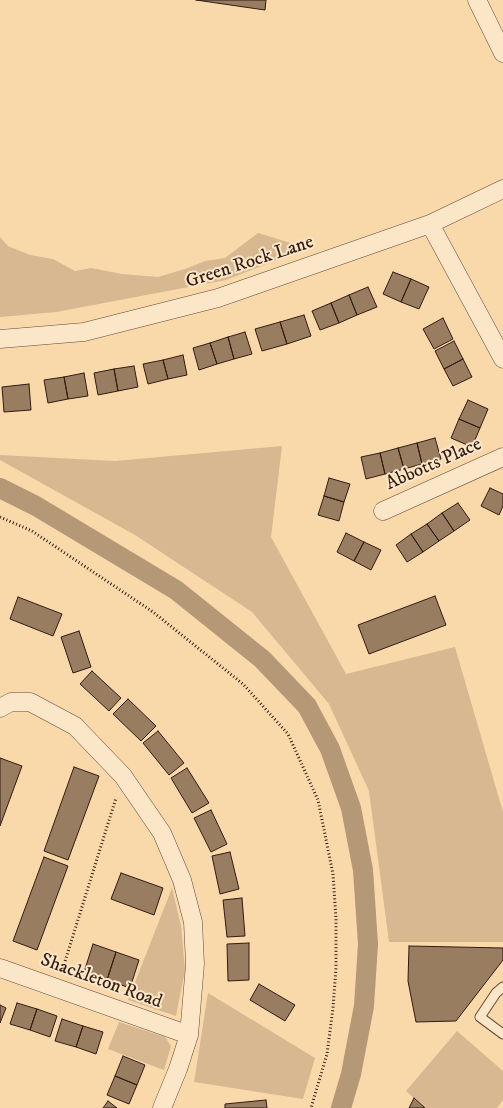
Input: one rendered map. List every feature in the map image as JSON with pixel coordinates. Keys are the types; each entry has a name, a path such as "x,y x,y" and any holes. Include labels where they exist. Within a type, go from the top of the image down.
{"street":[{"path":"477,0 503,52"},
{"name":"Green Rock Lane","path":"0,339 84,332 218,298 430,224 503,189"},
{"path":"430,224 503,359"},
{"name":"Abbotts Place","path":"383,511 503,457"},
{"path":"0,708 10,702 30,702 75,726 123,776 162,833 182,880 193,922 195,964 189,1035 162,1108"},
{"name":"Shackleton Road","path":"0,968 189,1035"}],"lane":[{"path":"503,987 496,993 480,1017 503,1034"}],"path":[{"path":"0,517 32,531 153,612 243,684 288,734 318,800 333,874 336,919 336,968 327,1054 311,1108"},
{"path":"56,988 123,776"}],"shaded area":[{"path":"258,233 307,248 226,280 56,312 0,317 0,237 8,246 30,255 53,259 75,271 91,268 122,274 158,277 205,261 225,258"},
{"path":"282,446 271,537 346,674 455,647 503,812 503,942 389,942 369,791 329,704 252,612 135,535 0,460 0,455 115,461"},
{"path":"172,888 181,926 185,970 176,1016 128,1000"},
{"path":"208,993 315,1058 303,1099 194,1082"},
{"path":"119,1022 165,1037 171,1046 164,1070 108,1049"},
{"path":"457,1031 503,1071 503,1100 497,1108 425,1108 406,1091"}],"building":[{"path":"196,0 266,0 265,10"},
{"path":"393,272 411,279 401,302 383,294"},
{"path":"411,279 429,287 419,309 401,302"},
{"path":"368,287 377,307 357,315 349,295"},
{"path":"349,295 357,315 339,323 331,303"},
{"path":"331,303 339,323 320,330 312,311"},
{"path":"304,315 311,336 287,344 280,322"},
{"path":"443,318 453,339 434,349 423,329"},
{"path":"280,322 287,344 262,351 255,329"},
{"path":"245,332 252,354 234,359 228,337"},
{"path":"228,337 234,359 217,364 210,343"},
{"path":"454,341 463,359 444,369 435,351"},
{"path":"210,343 217,364 199,370 193,348"},
{"path":"183,355 187,375 168,379 163,360"},
{"path":"463,359 472,377 453,386 444,369"},
{"path":"163,360 168,379 148,384 143,364"},
{"path":"134,366 138,387 118,391 114,369"},
{"path":"114,369 118,391 98,395 94,373"},
{"path":"84,373 88,396 68,399 64,377"},
{"path":"64,377 68,399 48,403 44,380"},
{"path":"29,384 31,410 4,412 2,387"},
{"path":"468,400 488,409 480,428 459,419"},
{"path":"459,419 480,428 472,447 451,438"},
{"path":"435,438 441,459 422,464 417,443"},
{"path":"417,443 422,464 404,469 398,448"},
{"path":"398,448 404,469 385,474 380,453"},
{"path":"380,453 385,474 366,479 361,457"},
{"path":"329,478 350,484 344,502 324,496"},
{"path":"490,488 503,494 503,506 499,515 481,506"},
{"path":"324,496 344,502 339,521 318,515"},
{"path":"458,503 470,520 454,531 442,513"},
{"path":"442,513 454,531 439,541 427,524"},
{"path":"427,524 439,541 423,552 411,534"},
{"path":"346,533 364,542 354,561 337,552"},
{"path":"411,534 423,552 407,562 396,545"},
{"path":"364,542 381,550 371,570 354,561"},
{"path":"435,596 446,625 369,654 358,625"},
{"path":"18,597 62,614 53,636 10,619"},
{"path":"79,631 91,667 73,673 61,637"},
{"path":"92,671 121,698 109,711 80,684"},
{"path":"128,699 156,726 141,741 113,714"},
{"path":"158,731 184,763 169,775 143,743"},
{"path":"0,758 22,766 0,826"},
{"path":"74,767 99,776 68,860 44,851"},
{"path":"187,768 209,803 192,813 171,778"},
{"path":"211,810 227,844 211,852 194,818"},
{"path":"230,852 239,889 220,894 212,856"},
{"path":"44,857 68,866 37,950 13,941"},
{"path":"121,873 163,888 154,915 111,899"},
{"path":"242,898 245,936 227,937 223,900"},
{"path":"249,943 249,980 228,981 227,944"},
{"path":"93,944 116,952 107,980 84,972"},
{"path":"409,946 503,948 503,960 456,1021 416,1022 408,981"},
{"path":"116,952 139,960 130,988 107,980"},
{"path":"259,984 295,1005 285,1021 250,1000"},
{"path":"17,1003 37,1009 30,1030 10,1024"},
{"path":"0,1005 6,1008 0,1023"},
{"path":"37,1009 57,1016 50,1037 30,1030"},
{"path":"62,1019 83,1026 76,1047 55,1041"},
{"path":"83,1026 103,1032 96,1054 76,1047"},
{"path":"123,1056 145,1065 137,1085 115,1076"},
{"path":"115,1076 137,1085 129,1104 107,1095"},
{"path":"414,1098 425,1108 409,1108"},
{"path":"266,1100 267,1108 225,1108 225,1104"},
{"path":"108,1101 117,1108 103,1108"}],"waterway":[{"path":"0,488 36,506 176,590 262,659 307,706 330,749 351,808 363,870 368,944 364,1006 351,1074 341,1108"}]}
